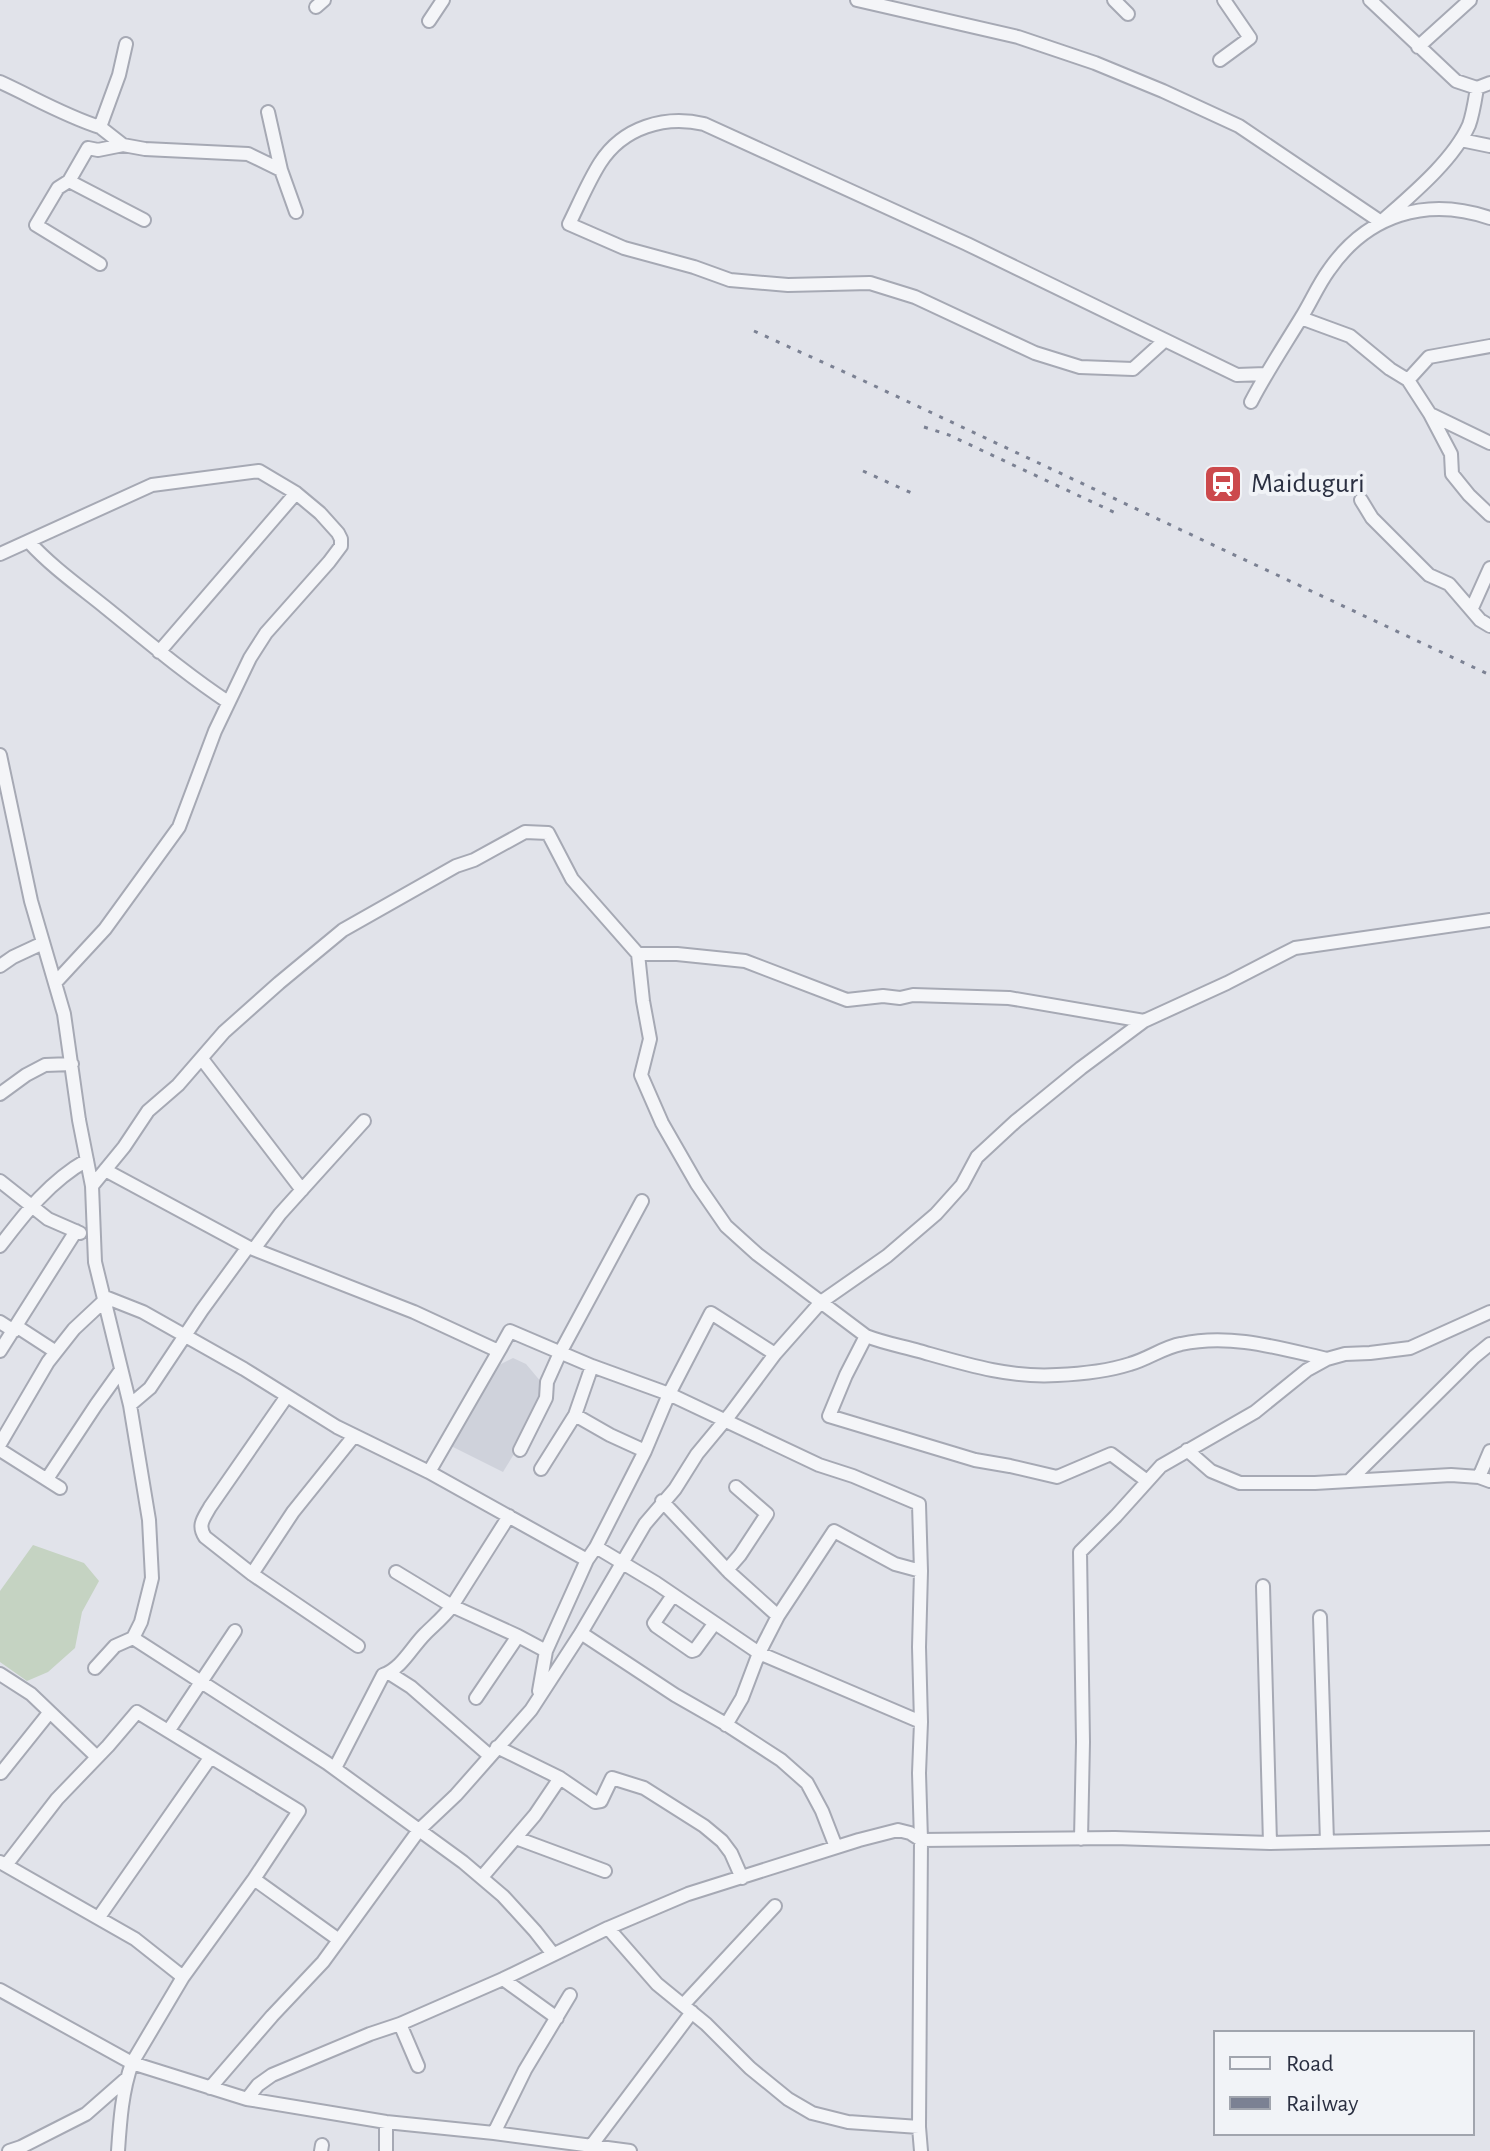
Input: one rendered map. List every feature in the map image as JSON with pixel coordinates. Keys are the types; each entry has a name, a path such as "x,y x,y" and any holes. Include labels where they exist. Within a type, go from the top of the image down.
{"street":[{"path":"429,21 443,0"},
{"path":"857,0 1018,37 1095,63 1163,91 1239,126 1381,222"},
{"path":"1114,0 1128,14"},
{"path":"1220,60 1250,38 1224,0"},
{"path":"1251,402 1338,258 1421,186 1461,140 1484,86 1456,81 1370,0"},
{"path":"1418,47 1470,0"},
{"path":"100,127 119,75 126,44"},
{"path":"0,82 73,119 100,127 123,145"},
{"path":"268,112 281,170 296,212"},
{"path":"1164,341 1133,369 1080,367 1035,353 915,297 870,283 788,285 730,280 624,248 569,224 600,163 615,145 653,124 673,121 704,124 967,244 1237,375 1266,374"},
{"path":"1461,140 1490,146"},
{"path":"100,264 36,225 58,188 69,181 88,148 98,150 123,145 159,150 248,154 281,170"},
{"path":"69,181 144,220"},
{"path":"1381,222 1407,213 1435,209 1466,211 1490,218"},
{"path":"1301,318 1350,336 1408,380 1451,454 1452,474 1490,515"},
{"path":"1408,380 1429,357 1490,346"},
{"path":"1430,414 1490,443"},
{"path":"0,554 152,485 259,471 296,493 320,513 341,539 341,546 329,562 266,633 250,658 228,702 179,827 105,929 55,983"},
{"path":"159,652 296,493"},
{"path":"1361,500 1372,518 1429,575 1449,584 1480,620 1490,626"},
{"path":"29,542 68,580 191,678 228,702"},
{"path":"1472,608 1490,568"},
{"path":"0,755 31,901 64,1014 92,1186 95,1262 130,1405 149,1520 152,1578 141,1622 133,1638 115,1646 95,1668"},
{"path":"92,1186 148,1111 178,1085 224,1032 343,930 456,866 474,860 525,832 548,833 572,879 638,954 650,1039 641,1075 662,1123 697,1184 726,1226 757,1254 866,1336 969,1367 1022,1376 1102,1370 1130,1364 1179,1344 1217,1339 1268,1345 1327,1359"},
{"path":"210,2088 323,1962 419,1830 456,1795 516,1728 581,1633 645,1524 675,1489 697,1454 775,1354 821,1302 887,1256 936,1214 962,1185 977,1157 1034,1105 1144,1021 1295,948 1490,920"},
{"path":"0,966 43,943"},
{"path":"638,954 677,954 745,961 847,1000 913,995 1009,998 1144,1021"},
{"path":"202,1059 302,1190"},
{"path":"0,1094 45,1065 72,1064"},
{"path":"130,1405 150,1388 202,1310 251,1248 364,1121"},
{"path":"0,1246 31,1205 69,1170 87,1160"},
{"path":"105,1170 251,1248 500,1349"},
{"path":"0,1181 48,1219 94,1240"},
{"path":"520,1450 546,1398 547,1382 560,1353 642,1201"},
{"path":"0,1351 76,1231"},
{"path":"105,1299 143,1312 354,1436 429,1472 587,1560"},
{"path":"60,1488 0,1447 48,1362 74,1329 105,1299"},
{"path":"1081,1839 1080,1552 1161,1466 1255,1412 1307,1370 1345,1354 1410,1348 1490,1312"},
{"path":"537,1700 546,1651 587,1560 645,1451 669,1394 711,1313 775,1354"},
{"path":"0,1322 56,1352"},
{"path":"429,1472 510,1331 669,1394 819,1465 919,1504 921,2151"},
{"path":"866,1336 829,1416 975,1460 1057,1477 1111,1454 1147,1481"},
{"path":"1350,1480 1490,1344"},
{"path":"541,1469 575,1415 592,1366"},
{"path":"47,1479 121,1370"},
{"path":"287,1396 201,1523 201,1531 252,1574 358,1646"},
{"path":"575,1415 645,1451"},
{"path":"252,1574 293,1512 354,1436"},
{"path":"1187,1450 1211,1471 1240,1483 1315,1483 1451,1475 1484,1479 1490,1451"},
{"path":"727,1570 767,1514 736,1487"},
{"path":"662,1501 727,1570 778,1616"},
{"path":"335,1768 383,1675 405,1659 452,1606 509,1516"},
{"path":"726,1725 742,1698 759,1653 778,1616 834,1531 895,1564 921,1571"},
{"path":"596,1547 622,1561 759,1653 921,1722"},
{"path":"396,1572 452,1606 546,1651"},
{"path":"1263,1586 1270,1843"},
{"path":"673,1595 654,1623 656,1626 692,1651 714,1624"},
{"path":"1320,1617 1327,1842"},
{"path":"169,1730 235,1631"},
{"path":"581,1633 781,1760 807,1783 836,1847"},
{"path":"476,1698 518,1636"},
{"path":"133,1638 335,1768 482,1877 514,1907 553,1954"},
{"path":"389,1673 494,1752 560,1778 595,1802 601,1801 612,1778 644,1788 722,1841 742,1878"},
{"path":"0,1674 31,1694 97,1757"},
{"path":"118,2151 120,2119 132,2063 183,1977 299,1811 137,1712 57,1799 3,1864 135,1939 183,1977"},
{"path":"1,1773 49,1713"},
{"path":"99,1917 210,1758"},
{"path":"482,1877 516,1838 560,1778"},
{"path":"247,2099 258,2085 272,2075 400,2024 688,1894 898,1830 921,1840 1270,1843 1490,1838"},
{"path":"516,1838 605,1871"},
{"path":"254,1879 339,1940"},
{"path":"591,2146 688,2009 775,1906"},
{"path":"608,1928 657,1984 788,2099 812,2113 848,2122 919,2127"},
{"path":"503,1979 557,2018"},
{"path":"0,1990 132,2063 247,2099 386,2122 494,2133 560,2147 591,2146 630,2151"},
{"path":"494,2133 525,2070 570,1995"},
{"path":"400,2024 418,2066"},
{"path":"9,2151 86,2114 127,2078"},
{"path":"386,2122 386,2151"}],"shaded area":[{"path":"513,1358 526,1364 547,1389 528,1431 503,1472 449,1445 495,1367"}],"green space":[{"path":"33,1545 84,1563 99,1581 82,1612 75,1648 48,1672 27,1681 0,1662 0,1591"}],"railway":[{"path":"754,331 1490,675"},
{"path":"924,427 949,435 1120,515"},
{"path":"863,471 916,495"}],"place":[{"name":"Maiduguri","path":"1223,484"}]}
